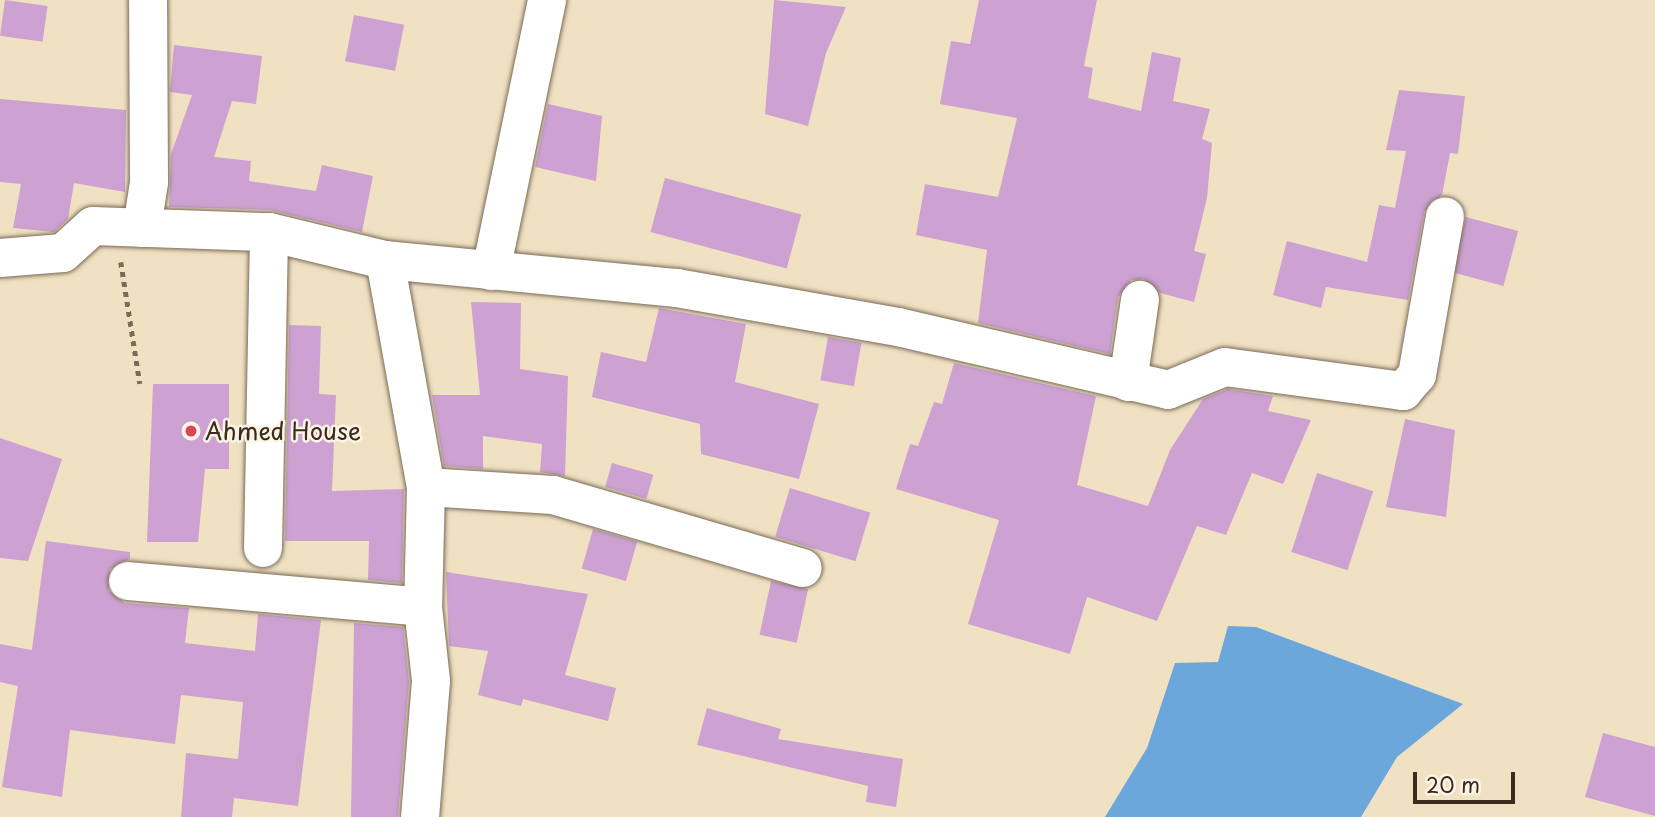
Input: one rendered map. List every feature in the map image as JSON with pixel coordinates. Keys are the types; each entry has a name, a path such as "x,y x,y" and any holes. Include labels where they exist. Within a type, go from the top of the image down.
{"street":[{"path":"131,242 149,182 148,0"},
{"path":"491,271 547,0"},
{"path":"0,258 63,253 93,226 131,242 269,232 385,260 677,288 898,327 1168,390 1225,367 1403,391 1413,386 1445,216"},
{"path":"263,548 269,232"},
{"path":"385,260 426,487 424,607 431,681 420,817"},
{"path":"1128,382 1140,300"},
{"path":"426,487 553,495 803,568"},
{"path":"128,581 424,607"}],"path":[{"path":"131,242 140,384"}],"water":[{"path":"1228,626 1256,627 1463,704 1397,757 1361,817 1105,817 1147,748 1175,663 1218,662"}],"building":[{"path":"5,0 48,6 43,42 0,36"},
{"path":"774,0 846,7 826,53 808,126 765,114"},
{"path":"979,0 1097,0 1084,66 1093,68 1088,98 1141,111 1152,52 1181,58 1173,101 1210,109 1202,139 1212,143 1207,198 1194,251 1206,254 1194,302 1160,293 1144,279 1131,280 1118,297 1110,354 978,323 987,250 916,235 925,184 998,197 1017,118 940,104 951,41 970,44"},
{"path":"354,15 404,25 395,71 345,61"},
{"path":"174,45 262,56 256,104 232,101 214,157 251,161 249,181 316,191 322,165 373,176 362,232 270,210 169,207 171,154 192,95 170,92"},
{"path":"1399,90 1465,96 1458,154 1450,153 1442,195 1424,212 1408,300 1326,287 1321,308 1273,295 1287,241 1367,262 1379,205 1395,208 1406,151 1386,150"},
{"path":"0,99 126,110 125,192 74,183 68,219 54,232 13,228 21,184 0,182"},
{"path":"548,104 602,116 596,181 535,167"},
{"path":"665,178 801,214 787,269 651,232"},
{"path":"1466,217 1518,231 1503,286 1451,272"},
{"path":"471,302 521,303 520,369 568,376 565,476 540,472 542,444 483,436 483,469 444,466 432,395 480,395"},
{"path":"659,308 746,324 735,382 819,404 799,479 701,454 700,424 592,397 601,352 646,362"},
{"path":"289,325 321,326 319,394 336,395 332,491 404,489 402,583 368,580 369,541 285,541"},
{"path":"828,337 861,343 854,386 820,380"},
{"path":"954,363 1096,396 1077,485 1148,506 1170,450 1203,399 1228,389 1273,396 1268,411 1311,420 1283,484 1252,473 1226,535 1197,526 1157,621 1087,597 1070,654 968,624 999,520 896,489 910,444 918,446 934,402 942,404"},
{"name":"Ahmed House","path":"153,384 229,384 229,469 205,469 198,542 147,542"},
{"path":"1405,419 1455,430 1446,517 1386,507"},
{"path":"0,438 62,459 28,561 0,558"},
{"path":"612,463 653,475 646,499 605,487"},
{"path":"1317,473 1373,491 1347,570 1291,552"},
{"path":"790,488 870,513 855,561 775,537"},
{"path":"593,529 637,542 626,581 582,568"},
{"path":"46,541 130,552 130,559 110,569 109,591 125,603 189,608 185,643 255,651 258,614 321,620 298,806 234,798 232,817 181,817 186,753 238,759 243,702 181,695 175,744 70,730 62,797 2,787 18,686 0,682 0,644 32,650"},
{"path":"446,572 588,594 565,675 616,688 608,721 523,699 521,706 478,695 488,651 449,646"},
{"path":"771,581 808,589 797,643 760,635"},
{"path":"354,623 403,627 409,681 398,817 351,817"},
{"path":"707,708 781,729 778,739 903,759 896,807 866,802 868,786 697,745"},
{"path":"1603,733 1655,747 1655,816 1585,797"}],"place":[{"name":"Ahmed House","path":"191,431"}]}
